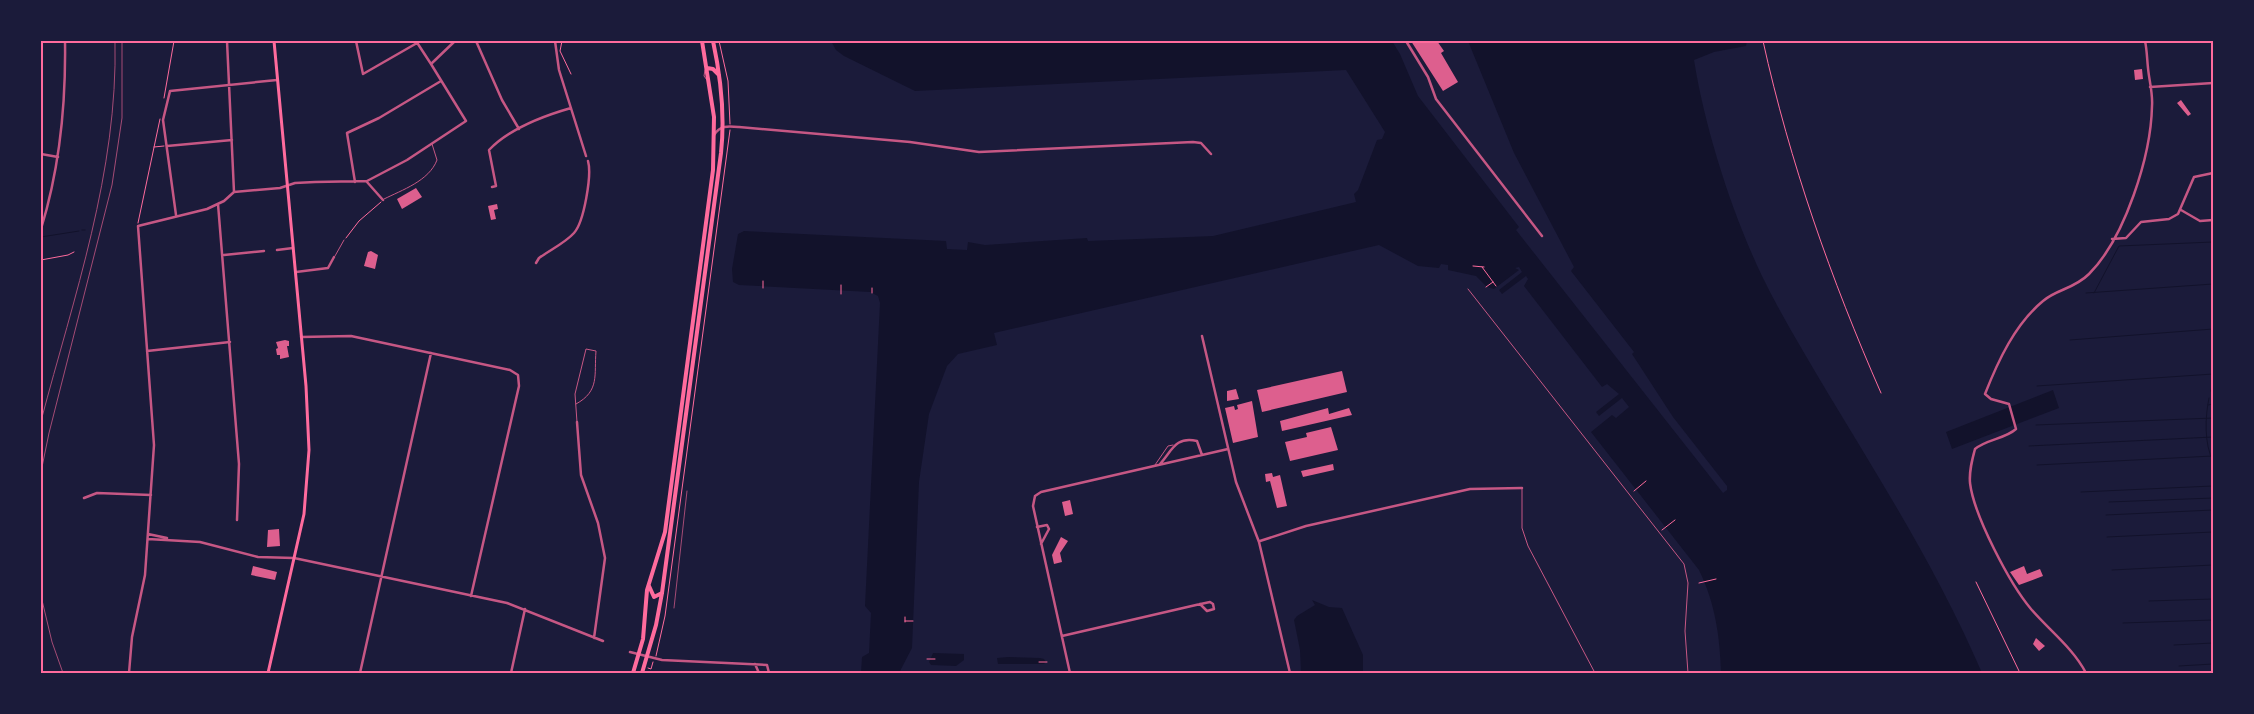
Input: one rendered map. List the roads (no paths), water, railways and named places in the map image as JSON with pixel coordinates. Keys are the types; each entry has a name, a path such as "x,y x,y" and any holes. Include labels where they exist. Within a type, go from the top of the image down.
{"main road":[{"path":"268,673 304,514 309,450 296,272 274,41"},
{"path":"633,673 644,634 648,584 665,532 713,170 714,117 702,41"},
{"path":"642,673 662,593 723,126 720,75 713,41"},
{"path":"707,68 713,69 720,75"},
{"path":"648,584 652,596 657,598 662,593"}],"street":[{"path":"41,228 58,157 65,95 65,41"},
{"path":"227,41 234,192"},
{"path":"129,673 130,655 145,575 154,432 138,226 218,204 234,192 314,182 367,181 407,160 466,121 417,42 363,74 356,41"},
{"path":"431,64 455,41"},
{"path":"476,41 502,100 519,129"},
{"path":"555,41 557,62 586,156"},
{"path":"1406,41 1428,77 1436,99 1542,236"},
{"path":"2086,673 2072,652 2032,610 2011,583 1982,519 1972,490 1970,475 1975,449 1987,440 2012,433 2017,426 2009,404 1991,399 1985,394 1995,369 2012,339 2044,300 2067,290 2088,276 2112,239 2141,176 2150,131 2153,103 2144,41"},
{"path":"176,215 163,117 170,91 277,80"},
{"path":"354,182 347,133 379,118 441,81"},
{"path":"2150,87 2213,83"},
{"path":"492,187 496,186 489,150 519,129 547,115 571,108"},
{"path":"714,117 723,126"},
{"path":"714,135 723,126 883,140 979,152 1193,142 1201,143 1211,154"},
{"path":"167,146 232,140"},
{"path":"41,154 58,157"},
{"path":"536,263 539,258 570,237 577,229 590,175 588,161"},
{"path":"2112,239 2126,238 2142,222 2169,219 2181,210 2194,177 2213,173"},
{"path":"367,181 383,200"},
{"path":"218,204 239,464 237,520"},
{"path":"2181,210 2200,221 2213,220"},
{"path":"276,250 293,248"},
{"path":"223,255 264,251"},
{"path":"296,272 328,268 334,257"},
{"path":"301,337 351,336 510,370 515,372 519,378 472,596"},
{"path":"1202,336 1236,482 1260,542 1290,673"},
{"path":"148,351 230,342"},
{"path":"360,673 431,353"},
{"path":"577,422 582,475 598,523 604,558 594,638"},
{"path":"1160,465 1173,444 1197,441 1202,455"},
{"path":"1070,673 1032,500 1038,494 1228,449"},
{"path":"1260,542 1306,526 1470,489 1522,488"},
{"path":"84,498 97,493 151,495"},
{"path":"1037,527 1047,525 1049,528 1041,544"},
{"path":"148,534 163,535 168,538"},
{"path":"148,539 168,538 200,542 258,557 294,558 472,596 525,609 604,641"},
{"path":"1062,636 1200,604 1212,602 1214,609 1207,611 1200,604"},
{"path":"512,673 525,609"},
{"path":"630,652 662,660 766,665 768,673"},
{"path":"755,664 759,673"}],"lane":[{"path":"383,200 416,182 430,171 437,160 432,144"},
{"path":"334,257 344,240"},
{"path":"1468,289 1684,564 1688,583 1684,631 1688,673"},
{"path":"576,404 588,397 594,388 596,351 586,349 575,394 577,422"},
{"path":"1154,466 1168,446 1173,444"},
{"path":"1522,488 1522,528 1528,546 1595,673"}],"waterway":[{"path":"41,237 79,231"},
{"path":"2094,293 2119,246 2213,242"},
{"path":"2086,293 2213,284"},
{"path":"2070,340 2213,329"},
{"path":"2037,386 2213,374"},
{"path":"2211,391 2213,381"},
{"path":"2209,398 2206,430 2208,447 2213,461"},
{"path":"2208,405 2213,404"},
{"path":"2036,425 2213,418"},
{"path":"2029,446 2213,437"},
{"path":"2037,465 2213,456"},
{"path":"2081,492 2213,486"},
{"path":"2109,502 2213,498"},
{"path":"2106,515 2213,510"},
{"path":"2107,537 2213,532"},
{"path":"2112,570 2213,565"},
{"path":"2149,601 2213,599"},
{"path":"2123,623 2213,620"},
{"path":"2174,645 2213,643"},
{"path":"2179,666 2213,664"}],"railway":[{"path":"41,421 80,280 102,186 114,90 115,41"},
{"path":"41,472 49,433 112,185 122,118 122,41"},
{"path":"674,608 687,491"},
{"path":"41,596 52,642 63,673"}]}
